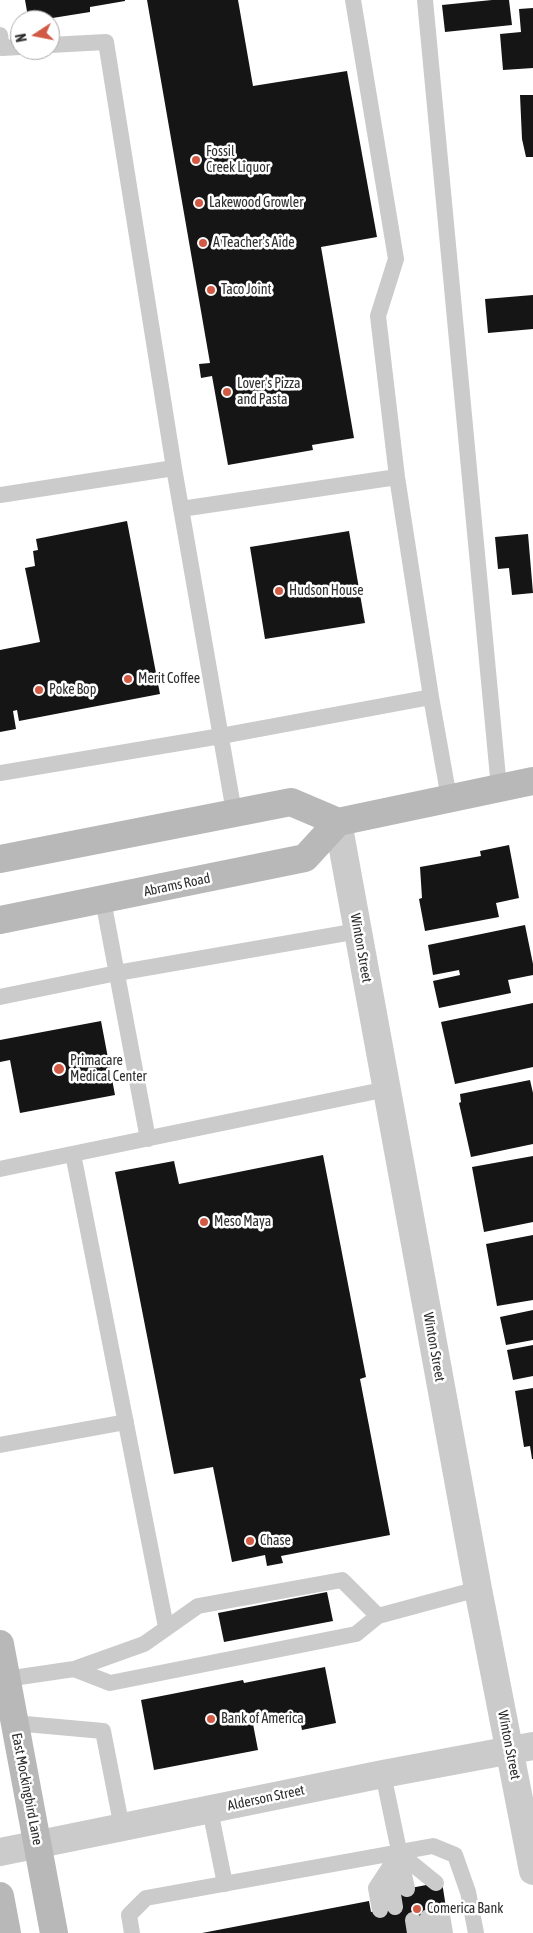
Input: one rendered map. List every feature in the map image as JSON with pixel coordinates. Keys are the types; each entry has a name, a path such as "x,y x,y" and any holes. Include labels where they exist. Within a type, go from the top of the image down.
{"main road":[{"path":"0,859 291,802 338,822 533,781"},
{"name":"Abrams Road","path":"0,920 305,858 338,822"},
{"name":"East Mockingbird Lane","path":"0,1644 3,1674 54,1933"},
{"path":"0,1896 7,1933"}],"street":[{"name":"Winton Street","path":"338,822 478,1589 522,1749 533,1871"},
{"name":"Alderson Street","path":"0,1852 383,1774 522,1749"}],"lane":[{"path":"353,0 396,259 378,316 397,477 431,697 449,798"},
{"path":"425,0 499,788"},
{"path":"0,35 2,48 10,48"},
{"path":"60,44 106,42 174,468 234,812"},
{"path":"0,495 174,468"},
{"path":"181,509 397,477"},
{"path":"0,773 220,736 431,697"},
{"path":"103,900 148,1139"},
{"path":"0,996 117,973 358,931"},
{"path":"0,1169 387,1089"},
{"path":"73,1154 166,1627"},
{"path":"0,1445 126,1422"},
{"path":"3,1674 74,1669 144,1644 198,1606 342,1580 378,1616"},
{"path":"74,1669 110,1684 356,1634 378,1616 478,1589"},
{"path":"14,1723 103,1731 122,1828"},
{"path":"383,1774 398,1852 388,1909"},
{"path":"210,1810 225,1884"},
{"path":"132,1933 129,1915 146,1898 433,1846 455,1855 468,1892 476,1933"},
{"path":"398,1852 422,1886 398,1852"},
{"path":"426,1924 445,1933"}],"building":[{"path":"25,0 125,0 90,7 90,12 60,17 60,10 27,10"},
{"path":"147,0 238,0 253,86 347,71 377,237 321,247 354,438 312,445 313,450 228,465 212,376 201,378 199,364 210,363"},
{"path":"509,0 512,25 445,32 442,5"},
{"path":"533,8 533,68 503,70 500,34 521,32 519,9"},
{"path":"520,95 533,95 533,157 526,157 522,139"},
{"path":"533,295 533,329 488,333 485,299"},
{"path":"127,521 160,694 19,721 17,710 13,711 16,729 0,732 0,650 40,642 25,568 35,566 33,551 38,550 36,539"},
{"path":"349,531 365,623 265,639 250,547"},
{"path":"528,534 533,593 512,595 509,568 498,569 495,537"},
{"path":"509,845 519,898 496,903 499,917 425,931 419,899 422,898 420,867 481,856 480,851"},
{"path":"525,925 533,964 533,975 508,980 511,993 439,1008 433,981 460,975 459,970 433,975 428,945"},
{"path":"533,1003 533,1067 455,1084 441,1022"},
{"path":"101,1021 115,1095 20,1113 10,1060 0,1062 0,1040"},
{"path":"530,1080 533,1093 533,1144 471,1157 459,1103 461,1102 460,1094"},
{"path":"323,1155 366,1377 360,1379 390,1535 281,1556 283,1563 267,1566 265,1555 232,1562 213,1467 174,1474 115,1172 174,1161 179,1184"},
{"path":"533,1156 533,1222 484,1232 472,1167"},
{"path":"533,1235 533,1300 497,1306 486,1244"},
{"path":"533,1310 533,1340 506,1345 500,1317"},
{"path":"533,1345 533,1376 513,1380 507,1350"},
{"path":"533,1388 532,1459 530,1446 524,1447 515,1391"},
{"path":"327,1592 333,1621 224,1642 218,1613"},
{"name":"Bank of America","path":"325,1667 336,1723 302,1730 299,1715 253,1724 258,1750 154,1770 141,1700 243,1680 244,1683"},
{"name":"Comerica Bank","path":"442,1882 447,1914 409,1933 202,1933 369,1901 371,1912 380,1910 395,1891"}],"place":[{"name":"Fossil Creek Liquor","path":"196,160"},
{"name":"Lakewood Growler","path":"199,203"},
{"name":"A Teacher's Aide","path":"203,243"},
{"name":"Taco Joint","path":"211,290"},
{"name":"Lover's Pizza and Pasta","path":"227,392"},
{"name":"Hudson House","path":"279,591"},
{"name":"Merit Coffee","path":"128,679"},
{"name":"Poke Bop","path":"39,690"},
{"name":"Primacare Medical Center","path":"59,1069"},
{"name":"Meso Maya","path":"204,1222"},
{"name":"Chase","path":"250,1541"},
{"name":"Bank of America","path":"211,1719"},
{"name":"Comerica Bank","path":"417,1909"}]}
